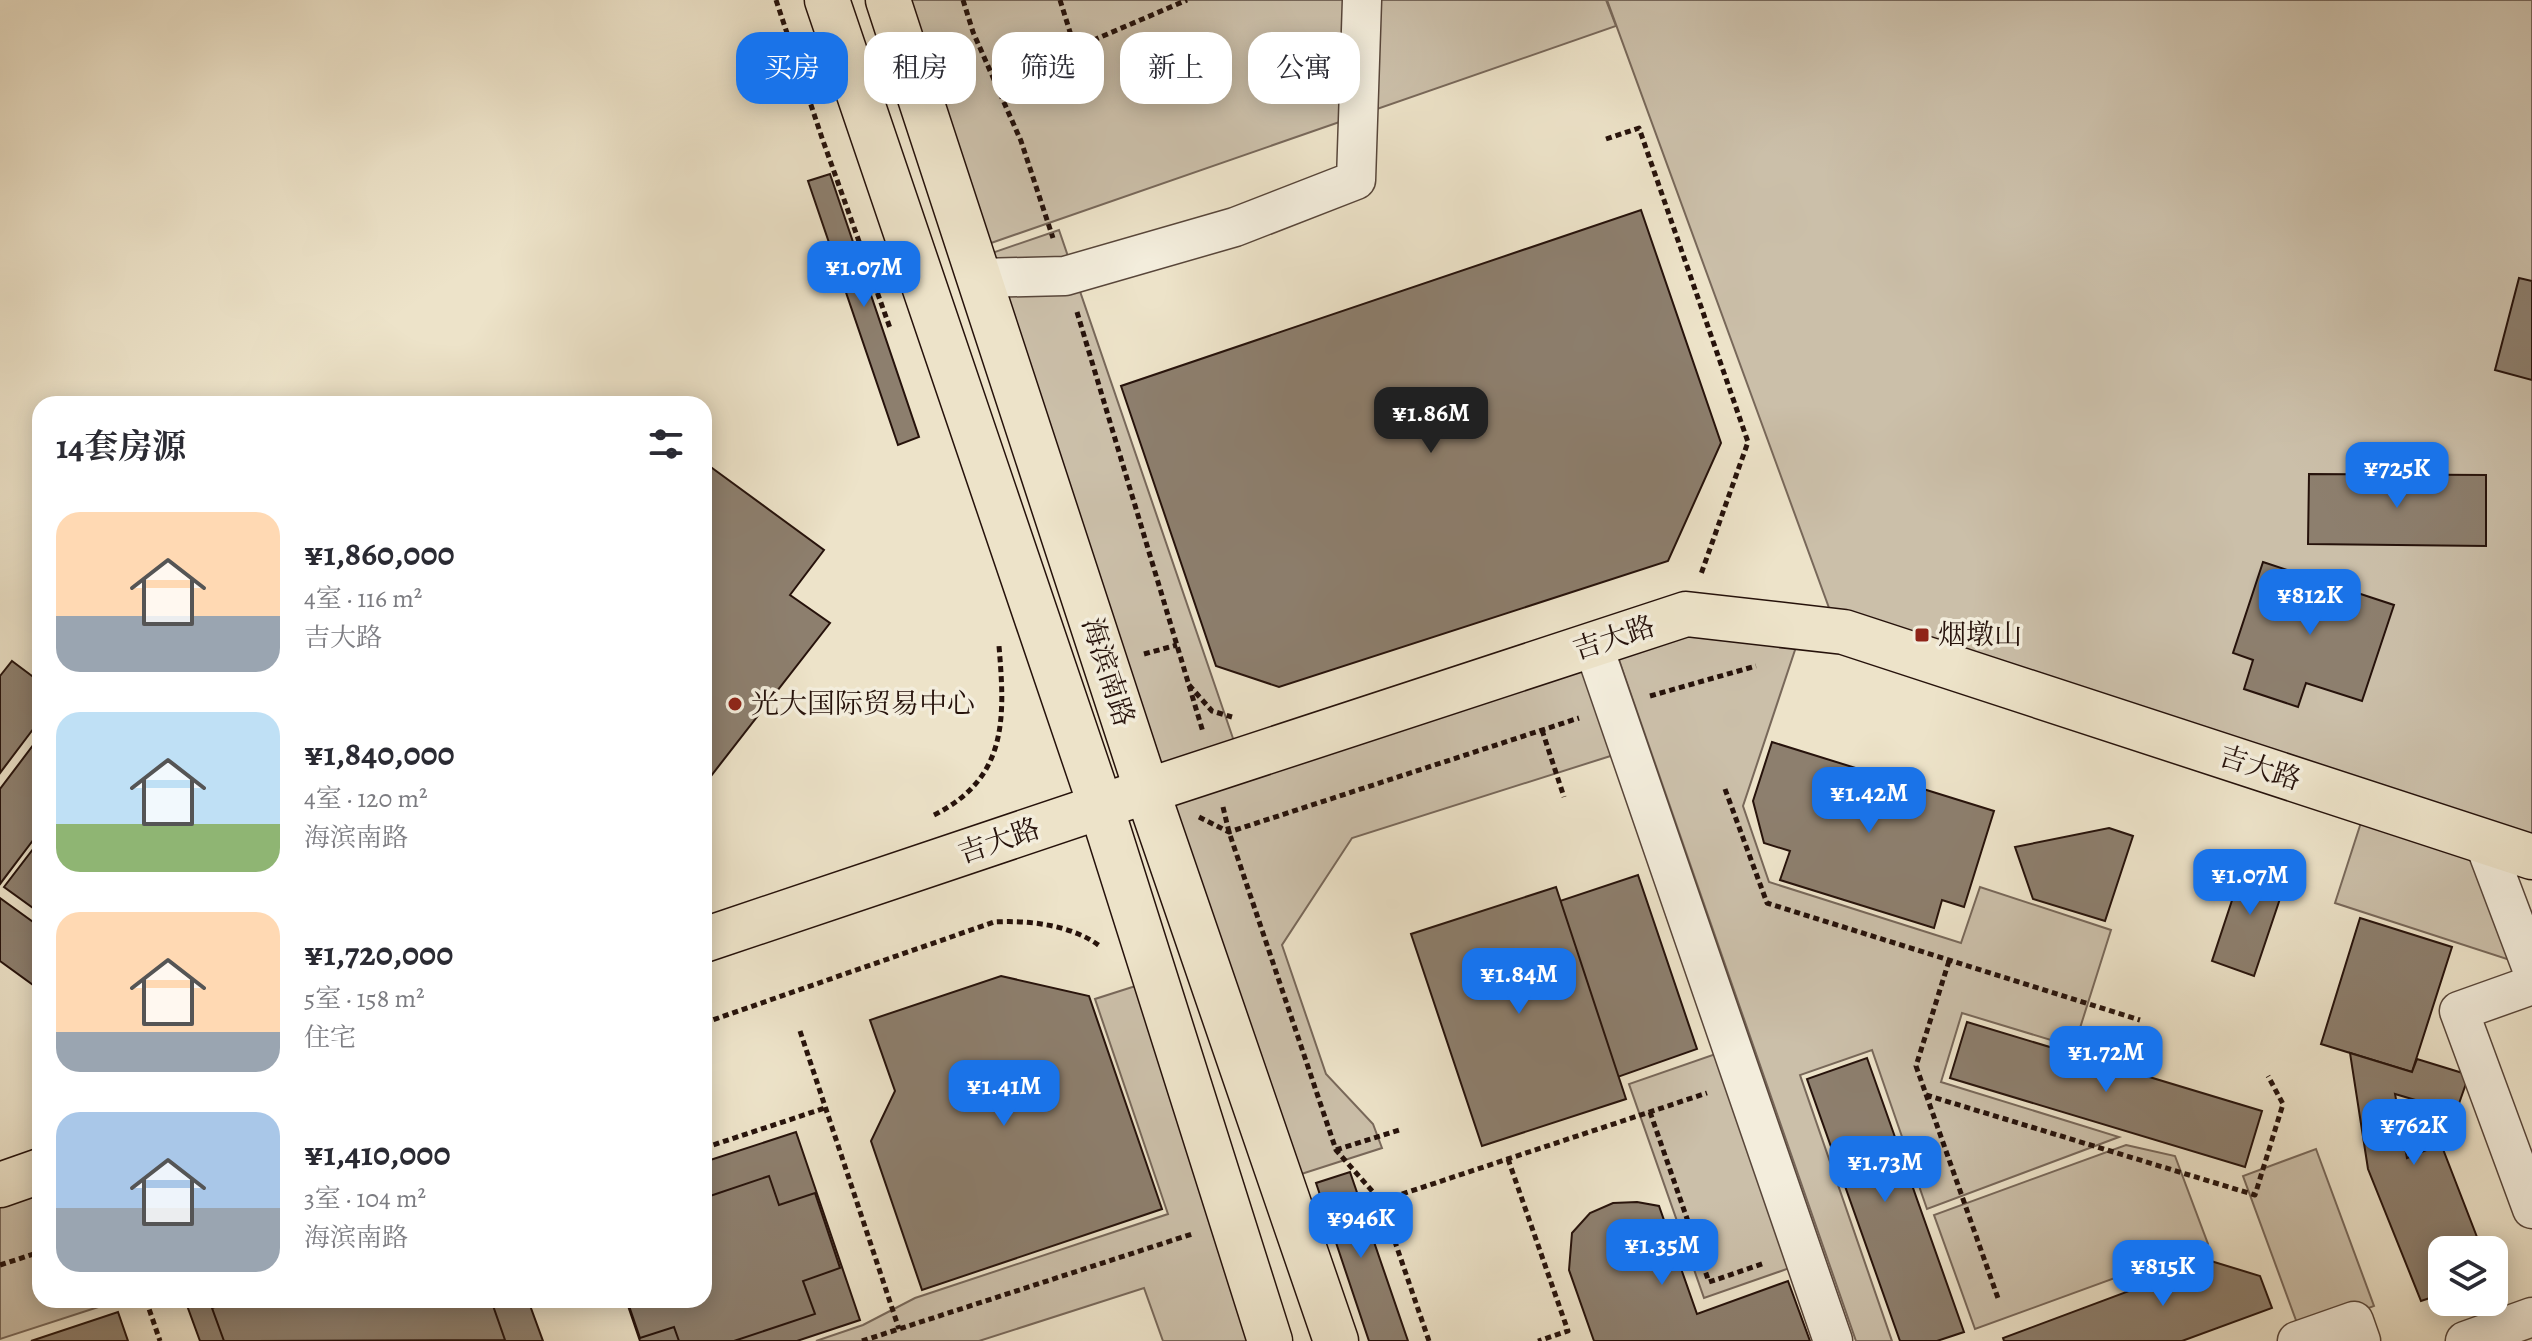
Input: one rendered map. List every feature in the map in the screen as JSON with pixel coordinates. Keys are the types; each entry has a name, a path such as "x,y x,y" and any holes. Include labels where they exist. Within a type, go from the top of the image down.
{"main road":[{"name":"海滨南路","path":"827,0 1101,807 1270,1341"},
{"name":"海滨南路","path":"888,0 1147,791 1336,1341"},
{"name":"吉大路","path":"712,937 1686,614 1844,632 2532,857"},
{"path":"0,1185 32,1174"}],"lane":[{"path":"979,278 1065,276 1235,227 1356,180 1362,0"},
{"path":"1593,645 1833,1341"},
{"path":"2484,842 2532,969"},
{"path":"2532,985 2459,1011 2532,1209"},
{"path":"2465,1341 2532,1317"},
{"path":"2297,1341 2354,1321 2361,1341"}],"path":[{"path":"963,0 973,32 1021,141 1088,343 1215,769 1229,832 1336,1150 1381,1201 1429,1341"},
{"path":"1060,0 1075,48 1187,0"},
{"path":"1606,139 1639,128 1748,442 1686,614"},
{"path":"930,818 954,805 970,791 995,753 1003,707 998,638"},
{"path":"1147,791 1229,832 1614,707 1766,663"},
{"path":"1542,730 1564,797"},
{"path":"1725,789 1767,903 2140,1020"},
{"path":"712,1020 994,922 1029,922 1051,926 1091,939 1106,951"},
{"path":"1949,961 1916,1066 1999,1301"},
{"path":"800,1031 899,1329"},
{"path":"1926,1095 2255,1195 2283,1104 2268,1076"},
{"path":"1381,1201 1743,1080"},
{"path":"712,1145 825,1108"},
{"path":"1650,1112 1709,1282 1802,1250"},
{"path":"1336,1150 1399,1130"},
{"path":"1508,1159 1568,1331 1538,1341"},
{"path":"862,1341 1232,1221"},
{"path":"0,1265 32,1255"},
{"path":"149,1308 160,1341"}],"shaded area":[{"path":"889,0 1606,0 1616,26 971,250 923,104 976,104 976,32 899,32"},
{"path":"1607,0 2532,0 2532,846 1836,627"},
{"path":"1059,230 1237,750 1165,774 986,255"},
{"path":"1692,629 1799,638 1743,806 1769,882 1961,943 1980,887 2111,930 2074,1047 1962,1013 1941,1082 2119,1137 1927,1209 1872,1050 1800,1075 1892,1341 1856,1341 1617,654"},
{"path":"1587,656 1620,753 1352,838 1282,945 1326,1074 1373,1124 1382,1148 1289,1178 1162,798"},
{"path":"2366,807 2475,842 2516,962 2335,903"},
{"path":"1148,982 1261,1341 1163,1341 1144,1288 979,1341 816,1341 863,1325 915,1298 1168,1214 1095,999"},
{"path":"1730,1049 1804,1263 1704,1298 1629,1084"},
{"path":"2126,1145 2175,1156 2208,1244 1975,1329 1934,1215"},
{"path":"2316,1149 2374,1306 2301,1334 2243,1176"},
{"path":"32,1186 32,1308 95,1308 0,1339 0,1197"}],"building":[{"path":"830,174 919,437 898,445 808,181"},
{"path":"1641,210 1721,443 1668,561 1279,687 1216,666 1121,386"},
{"path":"2519,278 2532,281 2532,380 2495,370"},
{"name":"光大国际贸易中心","path":"712,468 824,550 790,595 830,623 712,775"},
{"path":"2309,474 2486,475 2486,546 2308,544"},
{"path":"2263,562 2394,605 2362,701 2306,683 2298,707 2244,689 2253,660 2233,653"},
{"path":"12,661 32,676 32,731 0,773 0,676"},
{"path":"1772,742 1994,811 1964,907 1942,900 1934,928 1780,880 1790,851 1764,843 1753,801"},
{"path":"32,747 32,842 0,884 0,789"},
{"path":"2109,828 2133,836 2105,921 2033,899 2015,847"},
{"path":"32,850 32,907 4,887"},
{"path":"2246,858 2289,872 2254,976 2212,961"},
{"path":"1638,875 1697,1049 1510,1115 1452,937"},
{"path":"1556,887 1626,1099 1482,1146 1411,934"},
{"path":"0,898 32,921 32,984 0,961"},
{"path":"2360,918 2452,947 2412,1072 2321,1044"},
{"path":"1001,976 1089,996 1162,1209 922,1290 871,1141 895,1091 870,1020"},
{"path":"1967,1022 2262,1111 2245,1167 1950,1078"},
{"path":"2350,1053 2412,1072 2417,1059 2469,1075 2456,1112 2395,1094 2407,1158 2441,1144 2477,1236 2428,1236 2428,1299 2421,1301 2368,1169"},
{"path":"1867,1058 1964,1332 1937,1341 1900,1341 1807,1079"},
{"path":"796,1132 860,1320 797,1341 640,1341 629,1308 712,1308 712,1159"},
{"path":"1350,1172 1408,1341 1369,1341 1316,1183"},
{"path":"769,1176 779,1205 815,1193 840,1268 803,1281 815,1314 734,1341 679,1341 674,1327 640,1338 630,1308 712,1308 712,1195"},
{"path":"1637,1202 1659,1206 1697,1314 1788,1281 1810,1341 1594,1341 1569,1270 1572,1233 1590,1213 1613,1203"},
{"path":"2201,1258 2260,1276 2272,1308 2182,1341 2004,1341 2003,1338 2156,1281 2154,1275"},
{"path":"188,1308 531,1308 543,1341 200,1341"},
{"path":"212,1308 494,1308 505,1340 224,1341"},
{"path":"118,1312 128,1341 31,1341"}],"place":[{"name":"烟墩山","path":"1922,635"},
{"name":"光大国际贸易中心","path":"735,704"}]}
